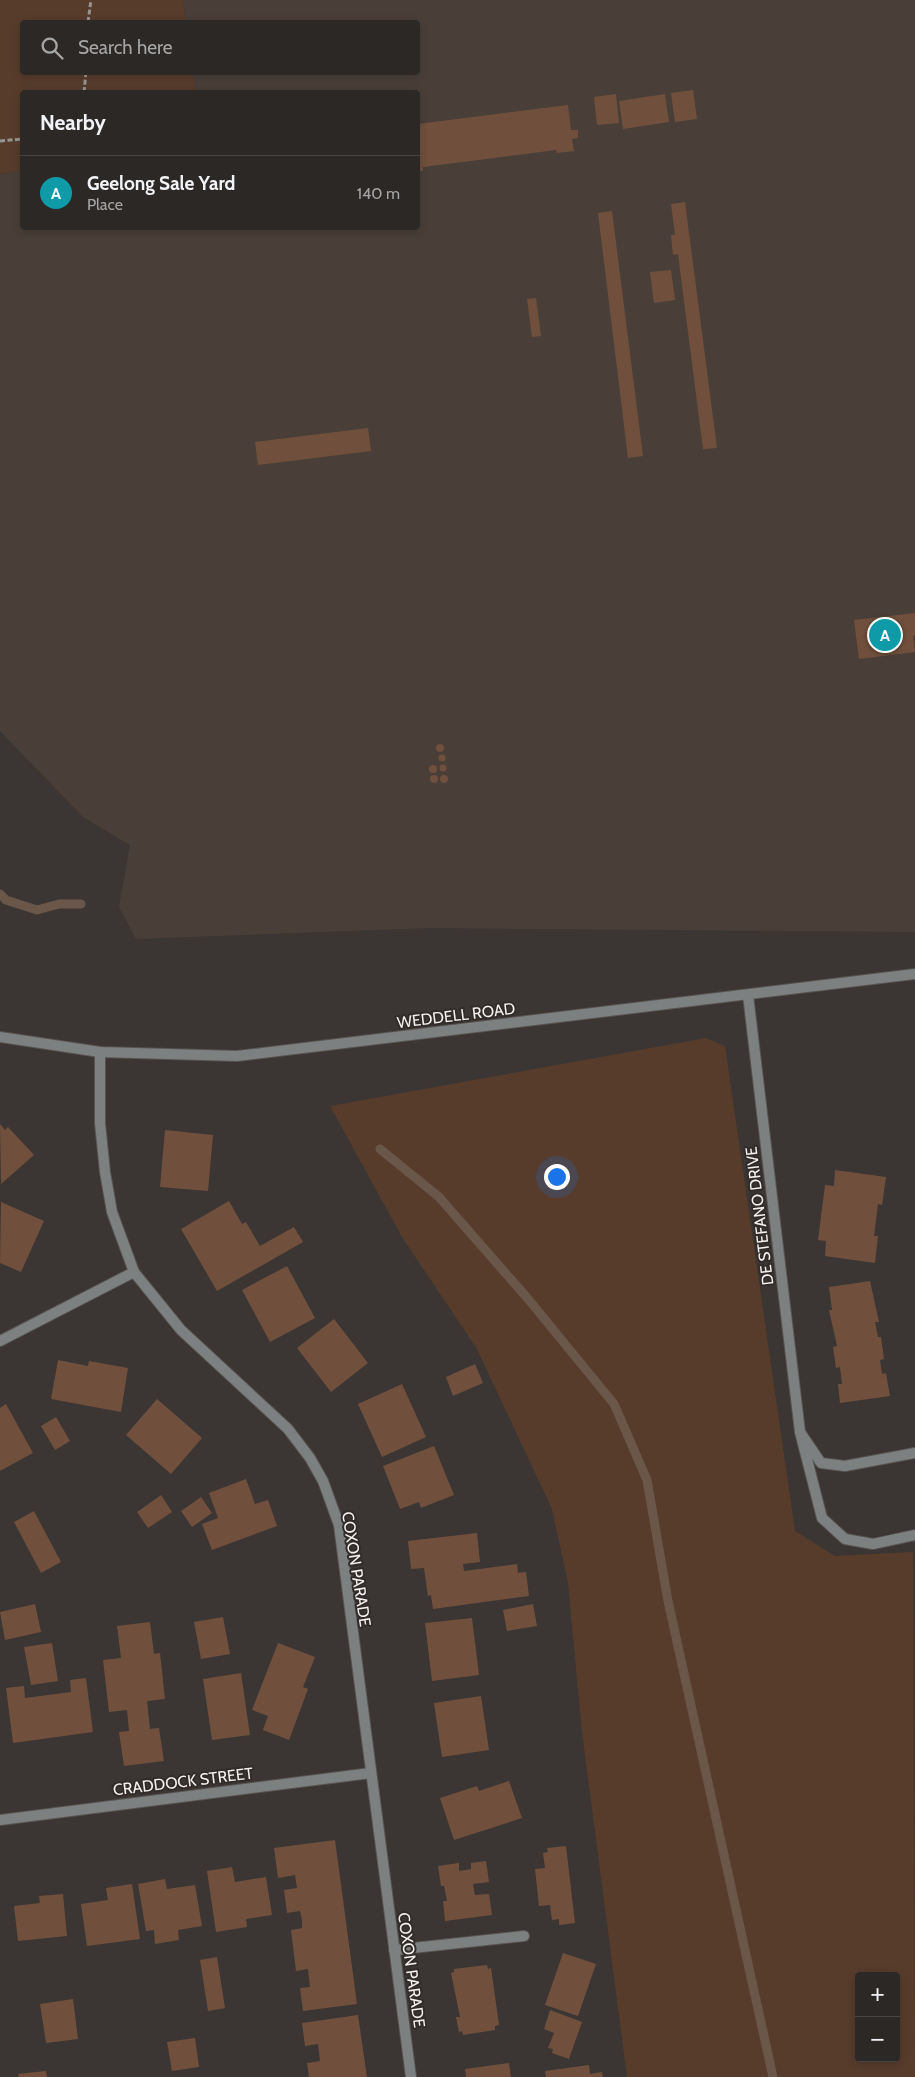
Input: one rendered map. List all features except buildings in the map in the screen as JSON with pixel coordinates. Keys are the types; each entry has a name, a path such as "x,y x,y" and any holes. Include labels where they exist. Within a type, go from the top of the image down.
{"street":[{"name":"WEDDELL ROAD","path":"0,1037 100,1052 237,1056 915,974"},
{"name":"DE STEFANO DRIVE","path":"748,995 800,1432 822,1518 845,1538 873,1544 915,1535"},
{"name":"COXON PARADE","path":"100,1052 100,1122 105,1172 112,1212 134,1272 181,1330 288,1429 310,1458 323,1481 339,1525 411,2077"},
{"path":"0,1341 134,1272"},
{"name":"DE STEFANO DRIVE","path":"800,1432 821,1463 845,1466 915,1453"},
{"name":"CRADDOCK STREET","path":"0,1820 371,1772"},
{"path":"394,1950 524,1936"}],"path":[{"path":"88,20 91,0"},
{"path":"84,90 86,75"},
{"path":"0,141 20,139"}],"shaded area":[{"path":"0,0 183,0 186,20 20,20 20,75 193,75 196,90 20,90 20,171 0,174"},
{"path":"183,0 915,0 915,932 430,928 136,939 119,907 130,845 83,817 0,731 0,174 20,171 20,230 420,230 420,90 196,90 193,75 420,75 420,20 186,20"},
{"path":"706,1038 725,1046 795,1531 835,1556 913,1552 915,2077 627,2077 582,1732 568,1583 552,1509 477,1349 402,1237 330,1106"}],"waterway":[{"path":"0,894 6,900 37,910 59,904 81,904"},
{"path":"380,1149 439,1197 529,1300 614,1404 647,1480 668,1601 773,2077"}],"place":[{"name":"Geelong Sale Yard","path":"885,635"}]}
